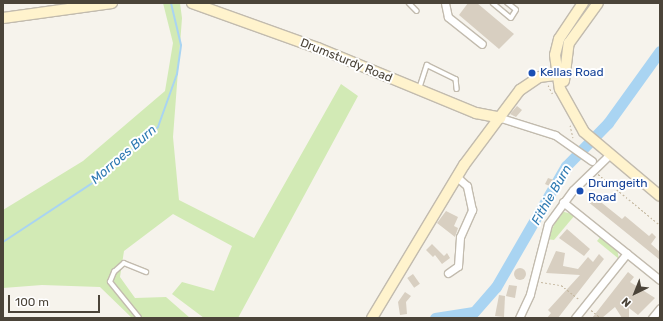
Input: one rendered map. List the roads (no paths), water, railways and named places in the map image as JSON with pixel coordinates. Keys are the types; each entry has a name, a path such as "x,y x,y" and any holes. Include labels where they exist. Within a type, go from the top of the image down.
{"main road":[{"path":"3,18 112,3"},
{"name":"Drumsturdy Road","path":"192,3 318,48 418,90 476,112 500,118"},
{"path":"583,3 559,39 560,74 568,107 584,132 609,155 660,196"},
{"path":"560,74 569,43 598,3"},
{"path":"372,318 457,177 520,90 539,77 560,74"}],"street":[{"path":"445,3 448,16 482,44"},
{"path":"500,118 540,129 573,143 590,159"},
{"path":"519,318 534,281 548,224 563,202 609,155"},
{"path":"448,273 458,266 460,237 472,210 467,186 457,177"},
{"path":"563,202 660,280"},
{"path":"575,318 627,253"},
{"path":"652,318 660,308"}],"lane":[{"path":"408,3 417,11"},
{"path":"493,3 511,18 516,10 507,3"},
{"path":"418,90 427,65 453,76 458,83 457,89"},
{"path":"139,318 110,282 114,272 124,263 146,272"}],"waterway":[{"name":"Morroes Burn","path":"3,242 100,178 158,127 177,74 181,45 171,3"},
{"name":"Fithie Burn","path":"435,318 474,312 496,287 566,166 608,123 660,51"}],"place":[{"name":"Kellas Road","path":"532,73"},
{"name":"Drumgeith Road","path":"580,191"}]}
